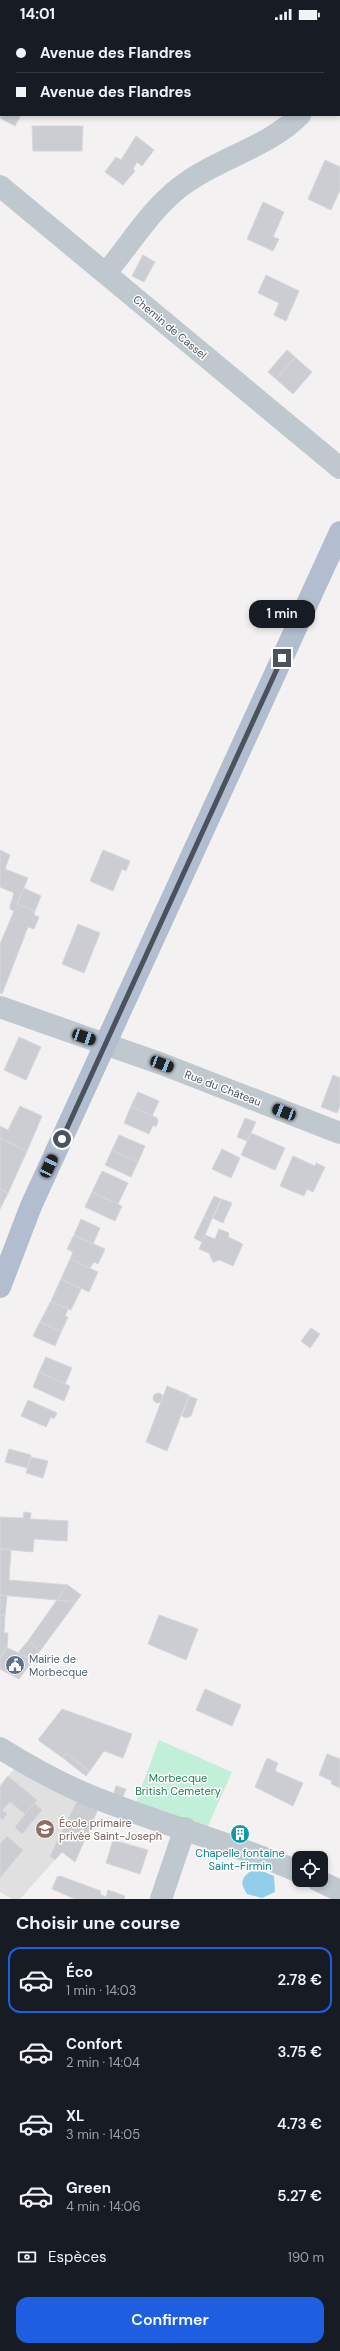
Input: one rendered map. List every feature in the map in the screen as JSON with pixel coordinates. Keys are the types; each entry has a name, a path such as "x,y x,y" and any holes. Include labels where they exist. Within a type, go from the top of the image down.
{"main road":[{"path":"0,1287 22,1225 340,532"}],"street":[{"path":"106,273 154,213 180,187 212,167 268,140 299,116"},
{"name":"Chemin de Cassel","path":"0,186 340,468"},
{"name":"Rue du Château","path":"0,1007 340,1133"},
{"path":"0,1748 38,1771 78,1790 185,1828 292,1869"},
{"path":"161,1899 185,1828"},
{"path":"328,1885 340,1891"}],"shaded area":[{"name":"École primaire privée Saint-Joseph","path":"15,1768 99,1807 75,1862 62,1852 20,1899 12,1899 0,1892 0,1786"}],"green space":[{"name":"Morbecque British Cemetery","path":"159,1740 232,1772 207,1828 135,1805"}],"water":[{"path":"255,1868 274,1876 275,1892 262,1898 247,1894 242,1882 245,1876"}],"building":[{"path":"0,116 20,116 15,126 0,118"},
{"path":"32,126 83,126 82,151 33,151"},
{"path":"136,136 154,150 142,166 137,162 133,169 135,171 123,185 105,172 116,157 121,160"},
{"path":"325,160 340,167 340,190 331,210 308,199"},
{"path":"263,202 284,212 273,237 279,239 273,251 247,239"},
{"path":"143,255 155,262 144,282 132,276"},
{"path":"266,275 299,291 286,321 274,315 279,303 258,293"},
{"path":"287,350 295,357 276,379 268,372"},
{"path":"295,357 312,372 293,394 276,379"},
{"path":"0,850 10,855 5,869 28,878 17,904 35,911 34,915 39,917 34,929 28,927 2,994 0,993 0,944 14,911 10,909 10,906 14,893 0,887"},
{"path":"103,850 130,861 126,871 122,869 113,891 90,881"},
{"path":"24,888 41,896 35,911 17,904"},
{"path":"78,924 100,933 84,973 62,964"},
{"path":"19,1037 41,1047 26,1080 4,1070"},
{"path":"333,1075 340,1078 340,1106 337,1113 321,1107"},
{"path":"138,1092 159,1101 152,1116 131,1106"},
{"path":"20,1106 42,1116 27,1151 0,1138 0,1126 8,1130"},
{"path":"131,1106 157,1118 158,1121 156,1127 153,1125 149,1134 124,1123"},
{"path":"245,1118 256,1122 247,1141 237,1137"},
{"path":"251,1133 285,1148 275,1170 241,1155"},
{"path":"119,1135 145,1146 138,1162 112,1150"},
{"path":"0,1138 27,1151 8,1193 0,1189"},
{"path":"222,1149 240,1158 231,1178 212,1169"},
{"path":"112,1150 138,1162 131,1177 105,1165"},
{"path":"293,1156 315,1166 316,1163 325,1167 313,1192 307,1189 304,1196 280,1186"},
{"path":"102,1171 128,1183 118,1204 92,1192"},
{"path":"0,1189 8,1193 0,1209"},
{"path":"92,1192 122,1206 115,1221 85,1207"},
{"path":"214,1196 221,1199 211,1221 204,1217"},
{"path":"222,1199 232,1203 223,1223 213,1218"},
{"path":"204,1217 211,1221 202,1242 194,1238"},
{"path":"81,1219 100,1228 93,1244 74,1235"},
{"path":"219,1229 229,1233 228,1237 243,1244 233,1266 220,1260 213,1262 209,1253 199,1249 205,1235 215,1239"},
{"path":"74,1235 105,1249 98,1264 94,1262 90,1268 70,1259 73,1252 67,1249"},
{"path":"70,1259 98,1272 89,1292 61,1279"},
{"path":"61,1279 81,1289 71,1310 51,1301"},
{"path":"51,1301 68,1309 65,1316 68,1317 61,1332 40,1322"},
{"path":"40,1322 61,1332 55,1346 33,1336"},
{"path":"311,1328 320,1334 310,1348 301,1341"},
{"path":"46,1357 72,1368 65,1384 39,1372"},
{"path":"39,1372 70,1386 64,1401 33,1387"},
{"path":"167,1386 189,1395 167,1451 146,1442"},
{"path":"156,1393 160,1393 162,1394 162,1402 156,1403 153,1400 153,1396"},
{"path":"189,1396 197,1399 191,1416 186,1418 182,1416"},
{"path":"28,1400 57,1413 54,1419 51,1417 46,1427 21,1416"},
{"path":"9,1449 31,1455 27,1468 5,1462"},
{"path":"31,1457 48,1461 43,1478 26,1473"},
{"path":"24,1512 31,1513 30,1519 68,1521 67,1541 34,1539 33,1552 0,1549 0,1517 23,1518"},
{"path":"0,1549 11,1549 9,1580 68,1585 57,1600 0,1595"},
{"path":"68,1585 81,1595 76,1602 57,1600"},
{"path":"0,1595 7,1596 5,1615 0,1615"},
{"path":"57,1600 76,1602 40,1651 28,1641"},
{"path":"0,1615 5,1615 4,1633 8,1633 7,1648 0,1659"},
{"path":"159,1615 198,1629 186,1660 148,1644"},
{"path":"28,1641 40,1651 33,1660 18,1653"},
{"name":"Mairie de Morbecque","path":"6,1647 33,1660 19,1679 0,1669 0,1659"},
{"path":"205,1689 241,1705 232,1726 196,1710"},
{"path":"62,1709 132,1734 123,1758 104,1751 89,1772 66,1753 63,1758 38,1740"},
{"path":"66,1753 86,1768 89,1772 86,1776 63,1758"},
{"path":"327,1754 340,1759 340,1788 331,1784 332,1781 319,1775"},
{"path":"267,1758 278,1763 275,1771 303,1783 293,1806 255,1787"},
{"path":"8,1776 37,1800 25,1814 10,1802 2,1810 7,1814 2,1820 0,1818 0,1786"},
{"path":"116,1786 126,1789 122,1799 113,1796"},
{"path":"78,1799 99,1807 75,1862 62,1852 55,1860 50,1856"},
{"path":"34,1803 42,1810 22,1834 15,1827"},
{"name":"Chapelle fontaine Saint-Firmin","path":"239,1831 243,1833 241,1838 237,1836"},
{"path":"7,1836 23,1850 0,1878 0,1844"},
{"path":"113,1840 148,1850 140,1874 106,1863"},
{"path":"60,1876 101,1891 100,1894 106,1897 108,1890 125,1896 124,1899 75,1899 52,1889 57,1877"}],"place":[{"name":"Mairie de Morbecque","path":"15,1665"},
{"name":"École primaire privée Saint-Joseph","path":"45,1829"},
{"name":"Chapelle fontaine Saint-Firmin","path":"240,1834"}],"route":[{"path":"62,1139 282,658"}]}
